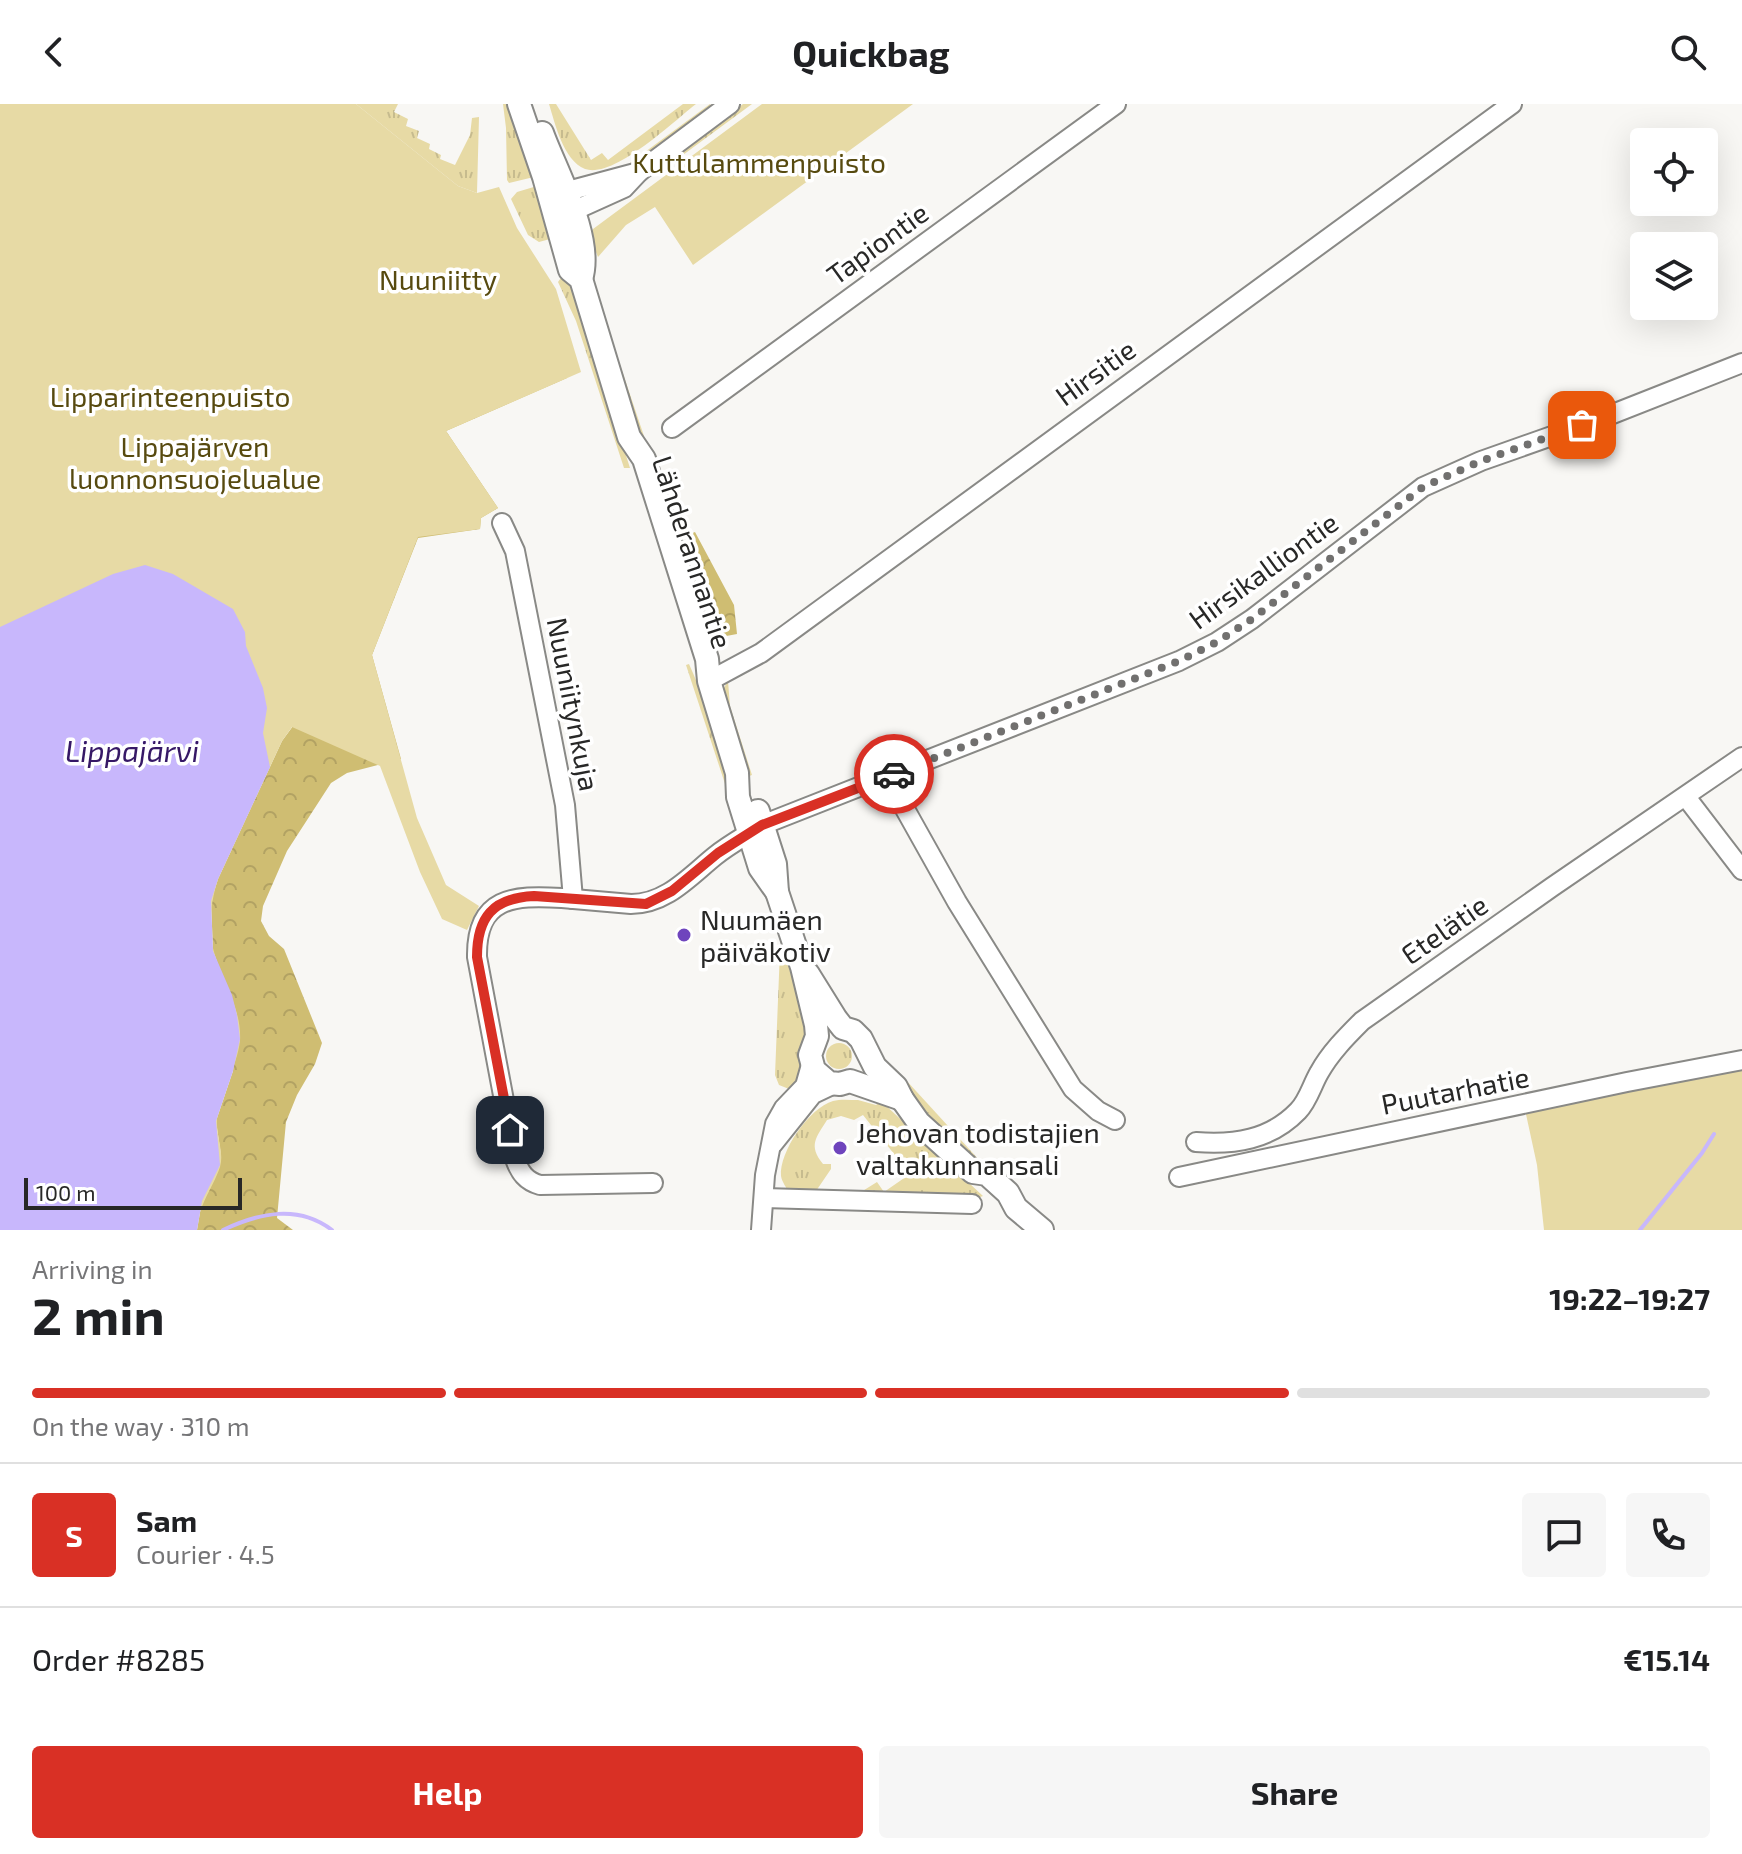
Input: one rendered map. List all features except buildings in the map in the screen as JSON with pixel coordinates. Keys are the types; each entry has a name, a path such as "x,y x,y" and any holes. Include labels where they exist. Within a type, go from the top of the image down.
{"main road":[{"name":"Lähderannantie","path":"519,104 586,264 581,279 629,437 630,464 694,664 709,681 737,773 751,793 756,829 775,864 777,892 802,967 817,1036"},
{"name":"Lähderannantie","path":"532,104 561,205"},
{"name":"Lähderannantie","path":"802,967 843,1028"},
{"path":"843,1028 857,1035 875,1067 896,1087 919,1123 973,1172 978,1185 999,1204 1016,1208 1042,1230"},
{"path":"817,1036 810,1050 811,1065 820,1077 902,1099"}],"street":[{"path":"561,205 624,188 639,172 730,104"},
{"name":"Tapiontie","path":"672,428 1116,104"},
{"name":"Hirsitie","path":"709,681 761,653 1512,104"},
{"name":"Hirsikalliontie","path":"653,1183 540,1185 520,1172 477,957 481,924 496,906 507,900 534,896 631,904 658,900 718,853 756,829 1179,661 1217,642 1252,619 1423,487 1481,461 1600,419 1742,363"},
{"name":"Nuuniitynkuja","path":"502,523 515,551 562,791 573,899"},
{"name":"Etelätie","path":"1196,1142 1245,1142 1279,1126 1300,1110 1325,1064 1362,1021 1742,757"},
{"path":"887,777 957,902 1059,1067 1084,1100 1115,1120"},
{"path":"1686,797 1742,870"},
{"path":"817,1036 826,1030 843,1028"},
{"path":"771,1146 813,1094 863,1070 866,1049"},
{"name":"Puutarhatie","path":"1179,1177 1742,1060"},
{"path":"761,1230 775,1124 784,1108 805,1086 811,1065"},
{"path":"764,1198 972,1204"}],"green space":[{"name":"Lippajärven luonnonsuojelualue","path":"0,104 356,104 458,186 477,193 499,187 517,228 556,289 581,372 446,431 498,508 481,518 480,529 418,537 372,655 417,818 446,885 479,906 467,930 442,919 420,872 380,766 292,727 282,741 213,896 212,943 235,1006 240,1041 218,1115 220,1167 203,1205 197,1230 0,1230"},
{"path":"356,104 398,104 394,112 408,119 406,126 419,131 417,138 430,144 429,149 441,155 440,159 455,165 470,135 472,118 479,117 477,193 458,186"},
{"path":"503,104 511,104 534,177 509,183 507,180"},
{"path":"549,104 556,104 591,160 602,153 608,160 683,104 696,104 643,147 597,170 585,169 571,158 561,140"},
{"path":"710,104 712,107 657,152 627,168 626,166"},
{"path":"743,104 752,104 668,166 666,163"},
{"name":"Kuttulammenpuisto","path":"762,104 913,104 693,265 655,207 626,225 598,257 590,237 593,229"},
{"name":"Lipparinteenpuisto","path":"0,167 567,378 446,431 498,508 481,518 480,529 418,538 372,655 401,759 347,773 331,783 287,851 263,906 261,921 269,936 284,949 322,1043 286,1122 277,1218 293,1230 197,1230 202,1201 221,1155 216,1121 233,1071 237,1015 213,951 211,901 218,879 282,741 293,726"},
{"path":"537,186 553,247 550,239 539,242 528,235 511,199 517,192"},
{"path":"568,274 630,468 624,468 576,321 558,282"},
{"path":"607,326 647,445 643,446 603,328"},
{"path":"695,532 734,605 737,634 721,637 690,534"},
{"path":"689,664 734,797 730,799 686,665"},
{"path":"728,681 730,706 752,775 749,776 737,748 722,691"},
{"path":"780,950 797,981 807,1024 802,1052 804,1069 794,1091 779,1085 775,1075"},
{"path":"839,1043 848,1047 852,1056 848,1065 839,1069 830,1065 826,1056 830,1047"},
{"path":"1742,1060 1742,1230 1544,1230 1537,1165 1524,1105"},
{"path":"905,1079 981,1162 937,1125 902,1081"},
{"path":"836,1100 858,1100 876,1105 881,1101 983,1196 972,1200 861,1192 877,1182 884,1192 910,1174 863,1115 854,1120 841,1116 827,1120 815,1146 818,1157 823,1164 831,1164 831,1169 814,1194 788,1193 782,1178 782,1166 790,1144 805,1121 824,1105"}],"water":[{"name":"Lippajärvi","path":"145,565 173,574 233,609 245,632 246,646 263,688 267,708 263,733 270,767 218,879 211,901 213,951 232,995 240,1039 216,1121 220,1165 202,1201 197,1230 0,1230 0,627 113,574"}],"waterway":[{"path":"1640,1230 1714,1134"},
{"path":"223,1230 250,1219 278,1214 306,1217 332,1230"}],"way so far":[{"path":"894,774 1179,661 1217,642 1252,619 1423,487 1481,461 1582,425"}],"place":[{"name":"Nuumäen päiväkotiv","path":"684,935"},
{"name":"Jehovan todistajien valtakunnansali","path":"840,1148"}],"route":[{"path":"510,1130 477,957 481,924 496,906 507,900 534,896 646,904 672,891 718,853 762,825 894,774"}],"park label":[{"name":"Nuuniitty","path":"438,279"}]}
